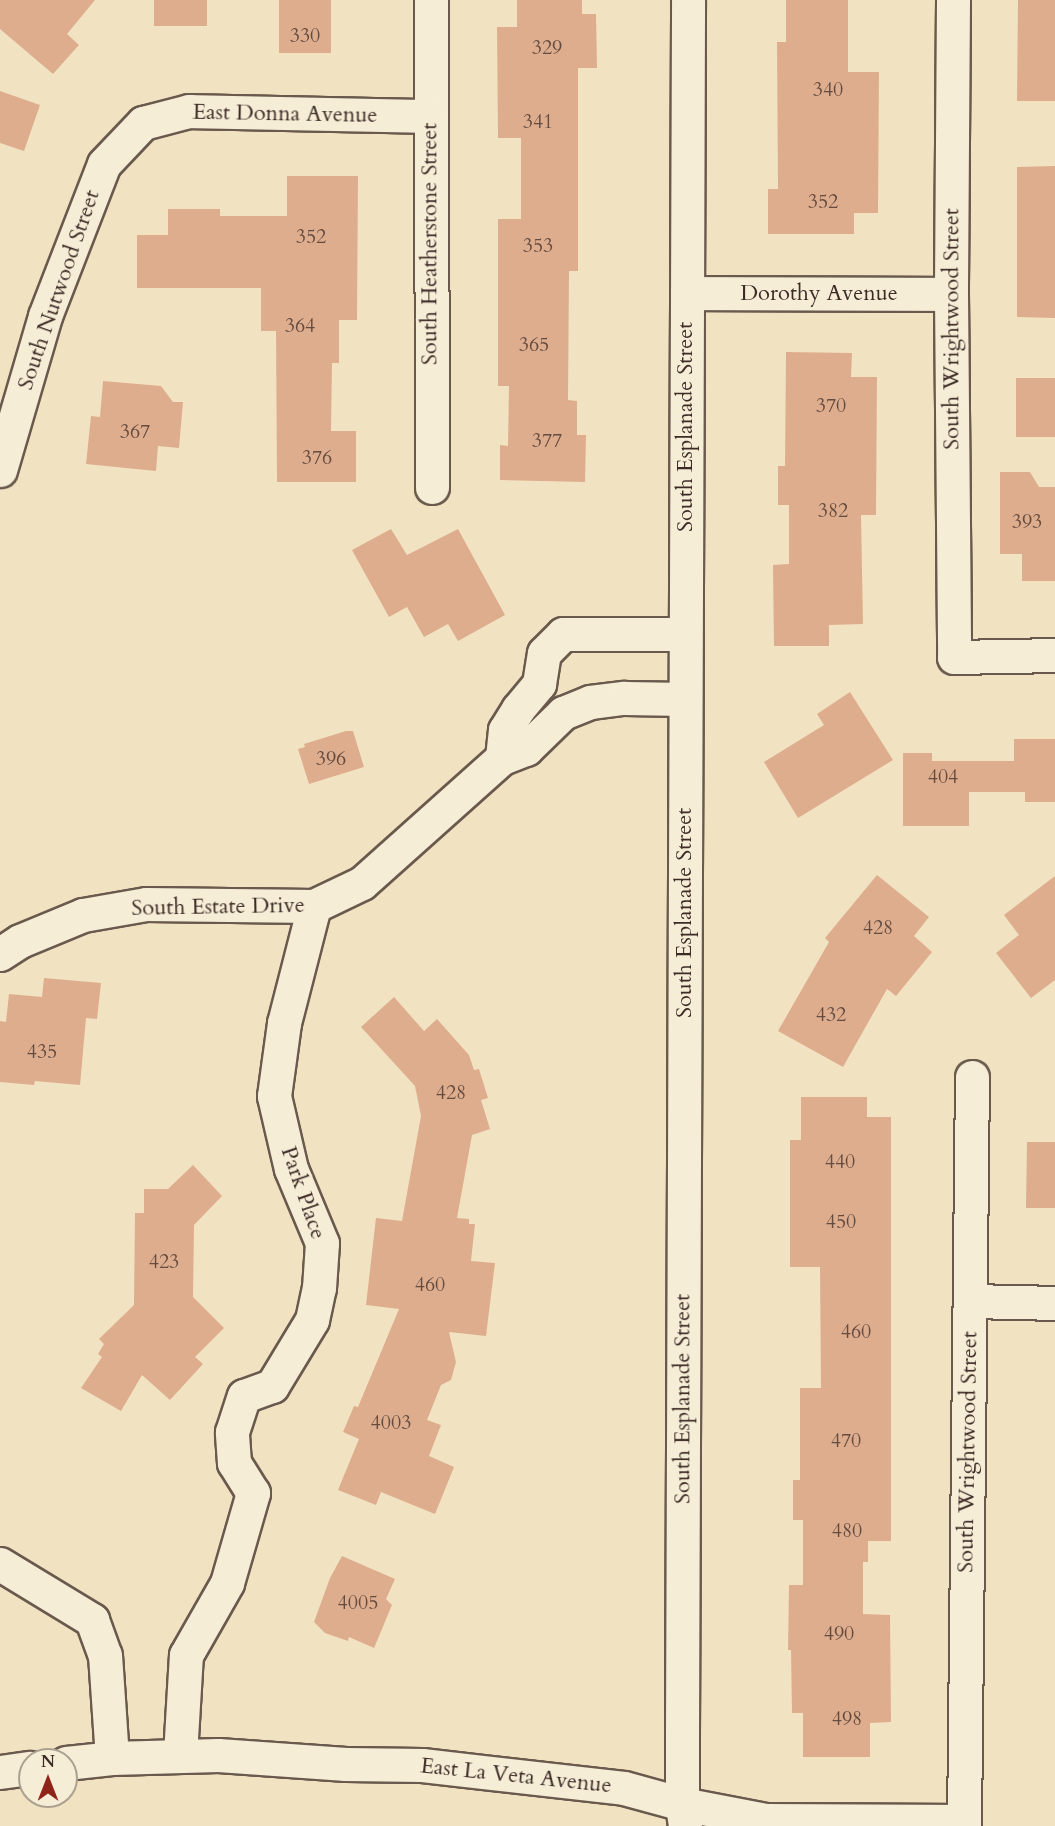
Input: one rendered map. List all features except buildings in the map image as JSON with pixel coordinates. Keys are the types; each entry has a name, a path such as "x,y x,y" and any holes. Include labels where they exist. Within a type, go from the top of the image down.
{"street":[{"name":"South Heatherstone Street","path":"430,0 432,488"},
{"name":"South Esplanade Street","path":"683,1815 688,0"},
{"name":"South Wrightwood Street","path":"953,0 951,294 954,657 1055,655"},
{"name":"East Donna Avenue","path":"143,123 189,111 429,116"},
{"name":"South Nutwood Street","path":"0,470 45,316 104,164 143,123"},
{"name":"Dorothy Avenue","path":"687,293 951,294"},
{"path":"502,758 505,730 518,709 539,684 544,653 563,634 686,634"},
{"name":"South Estate Drive","path":"0,954 20,941 83,915 146,904 314,906 362,883 502,758 526,749 563,713 590,702 625,698 686,699"},
{"name":"Park Place","path":"180,1755 186,1655 227,1583 253,1493 234,1463 232,1432 244,1396 272,1386 312,1320 320,1288 322,1243 291,1169 274,1096 284,1023 314,906"},
{"name":"South Wrightwood Street","path":"964,1823 972,1077"},
{"path":"970,1301 1055,1303"},
{"path":"0,1564 92,1620 105,1655 112,1758"},
{"name":"East La Veta Avenue","path":"78,1762 180,1755 346,1764 422,1765 624,1788 683,1815 765,1820 964,1823"},
{"path":"0,1772 18,1770"}]}
